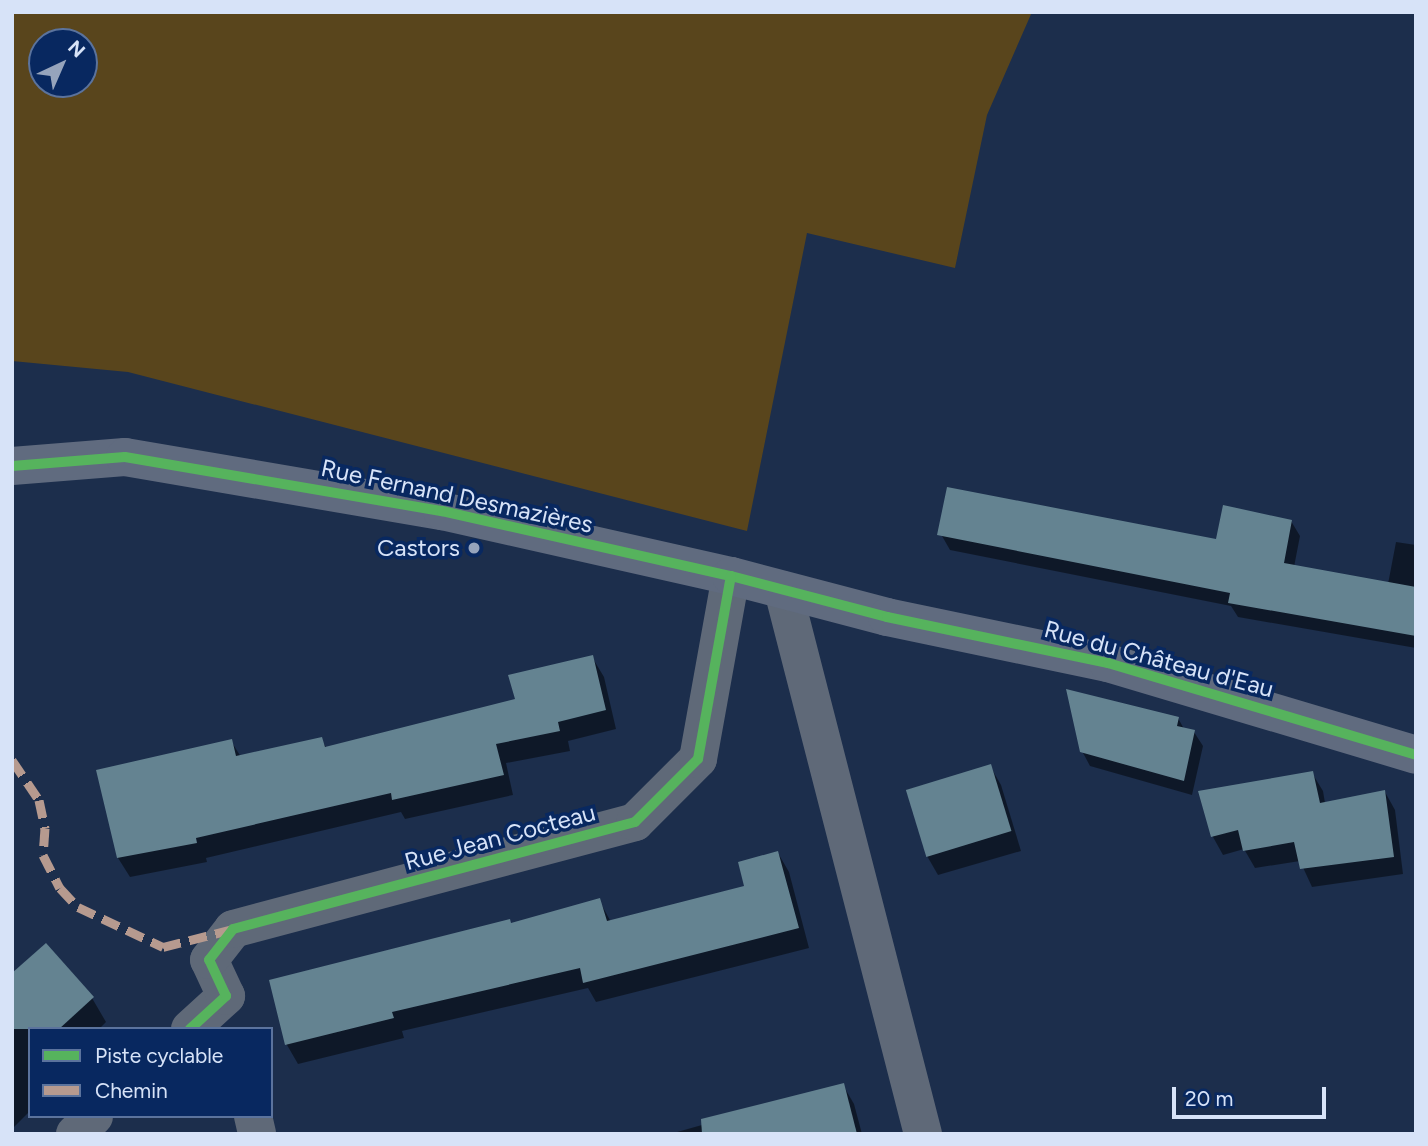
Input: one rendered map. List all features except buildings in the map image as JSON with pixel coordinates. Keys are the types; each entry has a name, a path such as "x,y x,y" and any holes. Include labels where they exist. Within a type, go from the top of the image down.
{"street":[{"name":"Rue Fernand Desmazières","path":"12,466 125,457 442,511 731,576 887,617"},
{"name":"Rue Jean Cocteau","path":"195,1027 230,1012 209,960 233,929 635,822 698,759 731,576"},
{"path":"783,590 923,1134"},
{"name":"Rue du Château d'Eau","path":"887,617 1108,663 1416,755"},
{"path":"75,1134 92,1118"}],"shaded area":[{"path":"12,12 1032,12 987,115 955,268 807,233 747,531 128,372 12,361"}],"marked path":[{"path":"12,760 39,800 45,828 43,855 60,888 78,907 163,947 233,929"}],"cycle path":[{"path":"12,466 125,457 442,511 731,576 887,617 1108,663 1416,755"},
{"path":"192,1027 226,996 209,960 233,929 635,822 698,759 731,576"}],"place":[{"name":"Castors","path":"474,548"}]}
